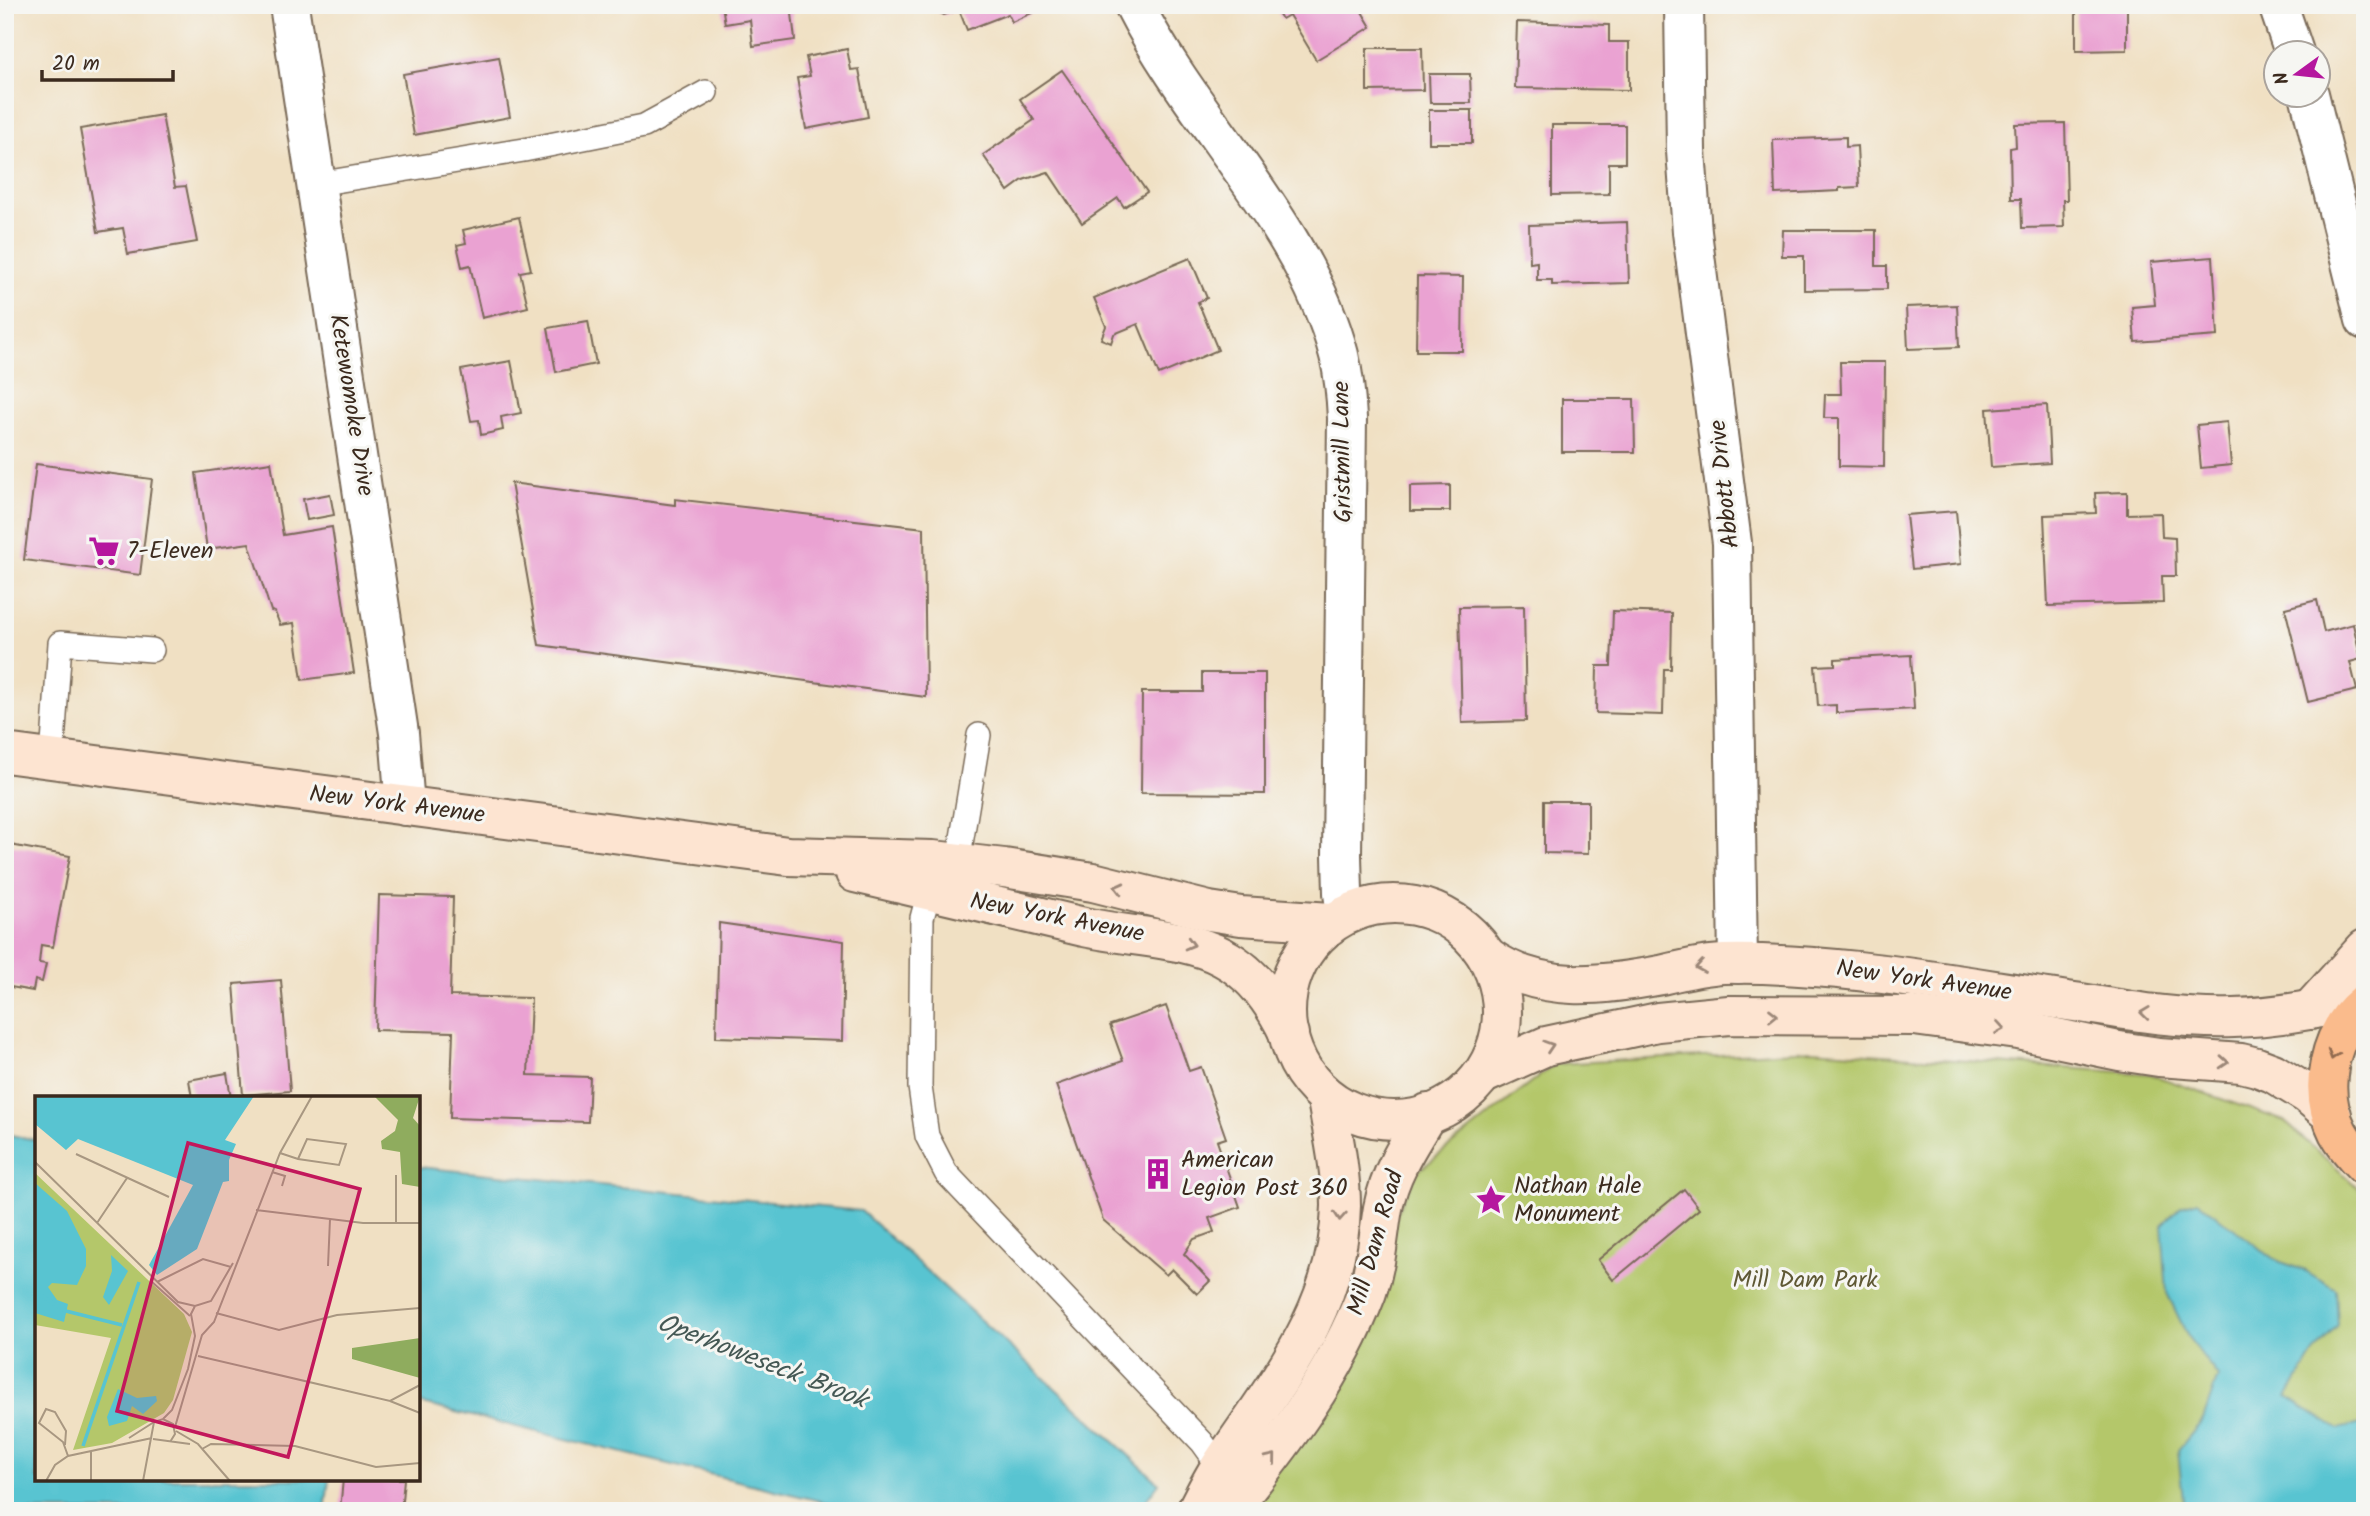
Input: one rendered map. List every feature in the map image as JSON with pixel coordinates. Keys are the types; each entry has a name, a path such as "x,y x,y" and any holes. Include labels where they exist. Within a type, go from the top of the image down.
{"main road":[{"path":"2365,1001 2348,1022 2332,1053 2328,1075 2332,1115 2339,1132 2365,1166"}],"street":[{"name":"Ketewomoke Drive","path":"289,5 400,733 405,806"},
{"name":"Gristmill Lane","path":"1134,5 1178,80 1282,230 1316,295 1339,354 1345,384 1347,418 1343,893 1338,918"},
{"name":"Abbott Drive","path":"1684,5 1686,151 1692,232 1732,543 1738,964"},
{"path":"2278,5 2289,38"},
{"path":"2312,108 2365,320"},
{"name":"New York Avenue","path":"5,753 788,856 933,860 1051,874 1241,916 1338,918"},
{"name":"New York Avenue","path":"788,856 929,892 1096,929 1184,942 1208,949 1227,958 1255,981 1280,1016 1289,1034"},
{"path":"1383,905 1422,909 1457,925 1488,957 1499,992 1500,1034 1486,1073 1452,1101 1428,1113 1410,1118 1388,1120 1348,1112 1326,1100 1302,1068 1289,1034 1290,985 1306,949 1338,918 1383,905"},
{"path":"2310,1010 2365,949"},
{"name":"New York Avenue","path":"1488,957 1503,968 1518,974 1557,983 1606,984 1717,964 1773,963 1849,970 2176,1017 2236,1018 2365,1001"},
{"name":"New York Avenue","path":"1486,1073 1546,1046 1658,1022 1729,1015 1914,1016 2018,1030 2146,1055 2241,1063 2258,1067 2307,1094 2332,1115"},
{"name":"Mill Dam Road","path":"1196,1511 1220,1467 1290,1366 1307,1334 1330,1277 1337,1249 1341,1205 1338,1164 1326,1100"},
{"name":"Mill Dam Road","path":"1228,1511 1278,1451 1343,1347 1367,1290 1394,1172 1428,1113"}],"lane":[{"path":"317,184 524,150 644,126 706,92"},
{"path":"52,760 60,643 152,650"},
{"path":"958,862 979,735"},
{"path":"929,892 922,918 920,1087 928,1136 946,1173 1202,1442 1220,1467"}],"green space":[{"name":"Mill Dam Park","path":"1812,1050 2150,1074 2284,1121 2365,1194 2365,1511 1245,1511 1417,1172 1555,1064"}],"water":[{"path":"5,1134 35,1140 35,1481 329,1481 325,1511 5,1511"},
{"name":"Operhoweseck Brook","path":"420,1167 861,1211 1159,1483 1138,1511 861,1511 420,1403"},
{"path":"2198,1201 2275,1260 2304,1270 2336,1289 2338,1325 2314,1353 2287,1397 2338,1429 2365,1423 2365,1511 2184,1511 2178,1450 2203,1420 2218,1376 2188,1337 2167,1293 2162,1225 2181,1206"}],"building":[{"path":"722,5 791,5 795,40 753,46 750,20 725,24"},
{"path":"930,5 1031,5 1034,12 1012,22 1008,14 967,30 959,10 944,15 933,10"},
{"path":"1273,5 1358,5 1371,27 1316,60 1289,15 1282,19"},
{"path":"2076,5 2127,5 2127,50 2076,51"},
{"path":"1517,22 1609,25 1609,42 1629,42 1629,90 1515,88"},
{"path":"1367,48 1422,48 1423,90 1367,91"},
{"path":"847,49 851,70 859,69 868,117 806,129 797,78 810,76 806,57"},
{"path":"499,57 510,117 414,135 403,74"},
{"path":"1062,70 1147,192 1124,207 1118,198 1082,223 1048,172 1023,180 1008,191 983,155 1034,120 1020,99"},
{"path":"1429,74 1470,74 1471,103 1430,103"},
{"path":"1429,110 1472,110 1472,143 1429,143"},
{"path":"162,115 175,187 186,186 197,242 128,254 123,228 98,232 80,129"},
{"path":"2065,123 2067,200 2063,200 2064,227 2022,228 2021,199 2011,199 2010,148 2016,147 2015,124"},
{"path":"1552,125 1625,125 1625,163 1609,163 1609,194 1552,195"},
{"path":"1846,137 1846,147 1857,146 1859,187 1839,188 1839,191 1775,194 1773,140"},
{"path":"519,217 531,270 520,272 528,307 482,318 470,265 462,267 457,245 466,243 463,230"},
{"path":"1627,222 1629,283 1552,285 1552,280 1537,280 1537,262 1530,263 1529,225"},
{"path":"1783,230 1876,230 1876,266 1887,266 1887,289 1804,290 1804,256 1782,256"},
{"path":"2213,257 2218,336 2135,342 2132,307 2155,305 2151,262"},
{"path":"1190,258 1207,298 1198,302 1218,350 1159,375 1138,324 1114,334 1111,343 1101,339 1106,326 1094,298"},
{"path":"1417,276 1463,277 1462,351 1416,351"},
{"path":"1957,305 1959,347 1908,349 1906,307"},
{"path":"588,321 596,364 556,372 548,328"},
{"path":"511,361 521,413 501,417 503,430 481,435 479,420 471,421 461,370"},
{"path":"1840,362 1885,362 1884,467 1839,466 1839,418 1824,418 1825,394 1841,394"},
{"path":"1562,399 1634,399 1635,452 1562,452"},
{"path":"2047,405 2050,463 1991,467 1987,409"},
{"path":"2227,422 2231,465 2201,468 2197,425"},
{"path":"271,462 283,535 332,527 354,673 302,680 294,623 280,625 275,612 271,611 249,543 207,549 196,473"},
{"path":"36,464 152,479 140,575 24,560"},
{"path":"511,483 675,505 675,499 924,528 926,697 539,645"},
{"path":"1450,485 1450,511 1410,511 1410,486"},
{"path":"2127,492 2127,514 2161,513 2162,537 2175,538 2176,576 2162,576 2163,603 2048,606 2044,515 2096,513 2095,493"},
{"path":"330,494 334,515 307,520 303,499"},
{"path":"1956,511 1961,564 1912,569 1906,515"},
{"path":"2317,600 2324,632 2353,624 2361,659 2350,662 2357,690 2308,702 2285,608"},
{"path":"1524,606 1526,721 1462,723 1459,607"},
{"path":"1613,611 1672,613 1671,669 1664,669 1663,715 1596,713 1597,666 1611,666"},
{"path":"1911,655 1914,709 1836,713 1836,705 1818,706 1815,666 1835,665 1835,659"},
{"path":"1202,673 1265,673 1265,794 1141,793 1142,692 1202,692"},
{"path":"1544,801 1588,801 1588,854 1544,853"},
{"path":"5,844 70,856 53,947 41,945 39,963 46,964 42,982 35,980 33,991 5,986"},
{"path":"379,895 453,897 450,996 531,998 528,1075 590,1077 588,1122 450,1118 453,1032 375,1030"},
{"path":"719,923 844,941 842,1041 716,1037"},
{"path":"281,980 290,1091 243,1095 234,984"},
{"name":"American Legion Post 360","path":"1166,1006 1189,1071 1201,1067 1226,1138 1217,1141 1240,1207 1209,1218 1214,1232 1194,1239 1184,1254 1210,1281 1197,1294 1172,1269 1166,1275 1103,1220 1056,1085 1123,1061 1110,1025"},
{"path":"227,1073 231,1096 192,1096 189,1080"},
{"path":"1684,1189 1699,1209 1613,1280 1598,1260"},
{"path":"343,1481 404,1481 401,1511 340,1511"}],"place":[{"name":"7-Eleven","path":"104,551"},
{"name":"American Legion Post 360","path":"1158,1174"},
{"name":"Nathan Hale Monument","path":"1491,1200"}]}
